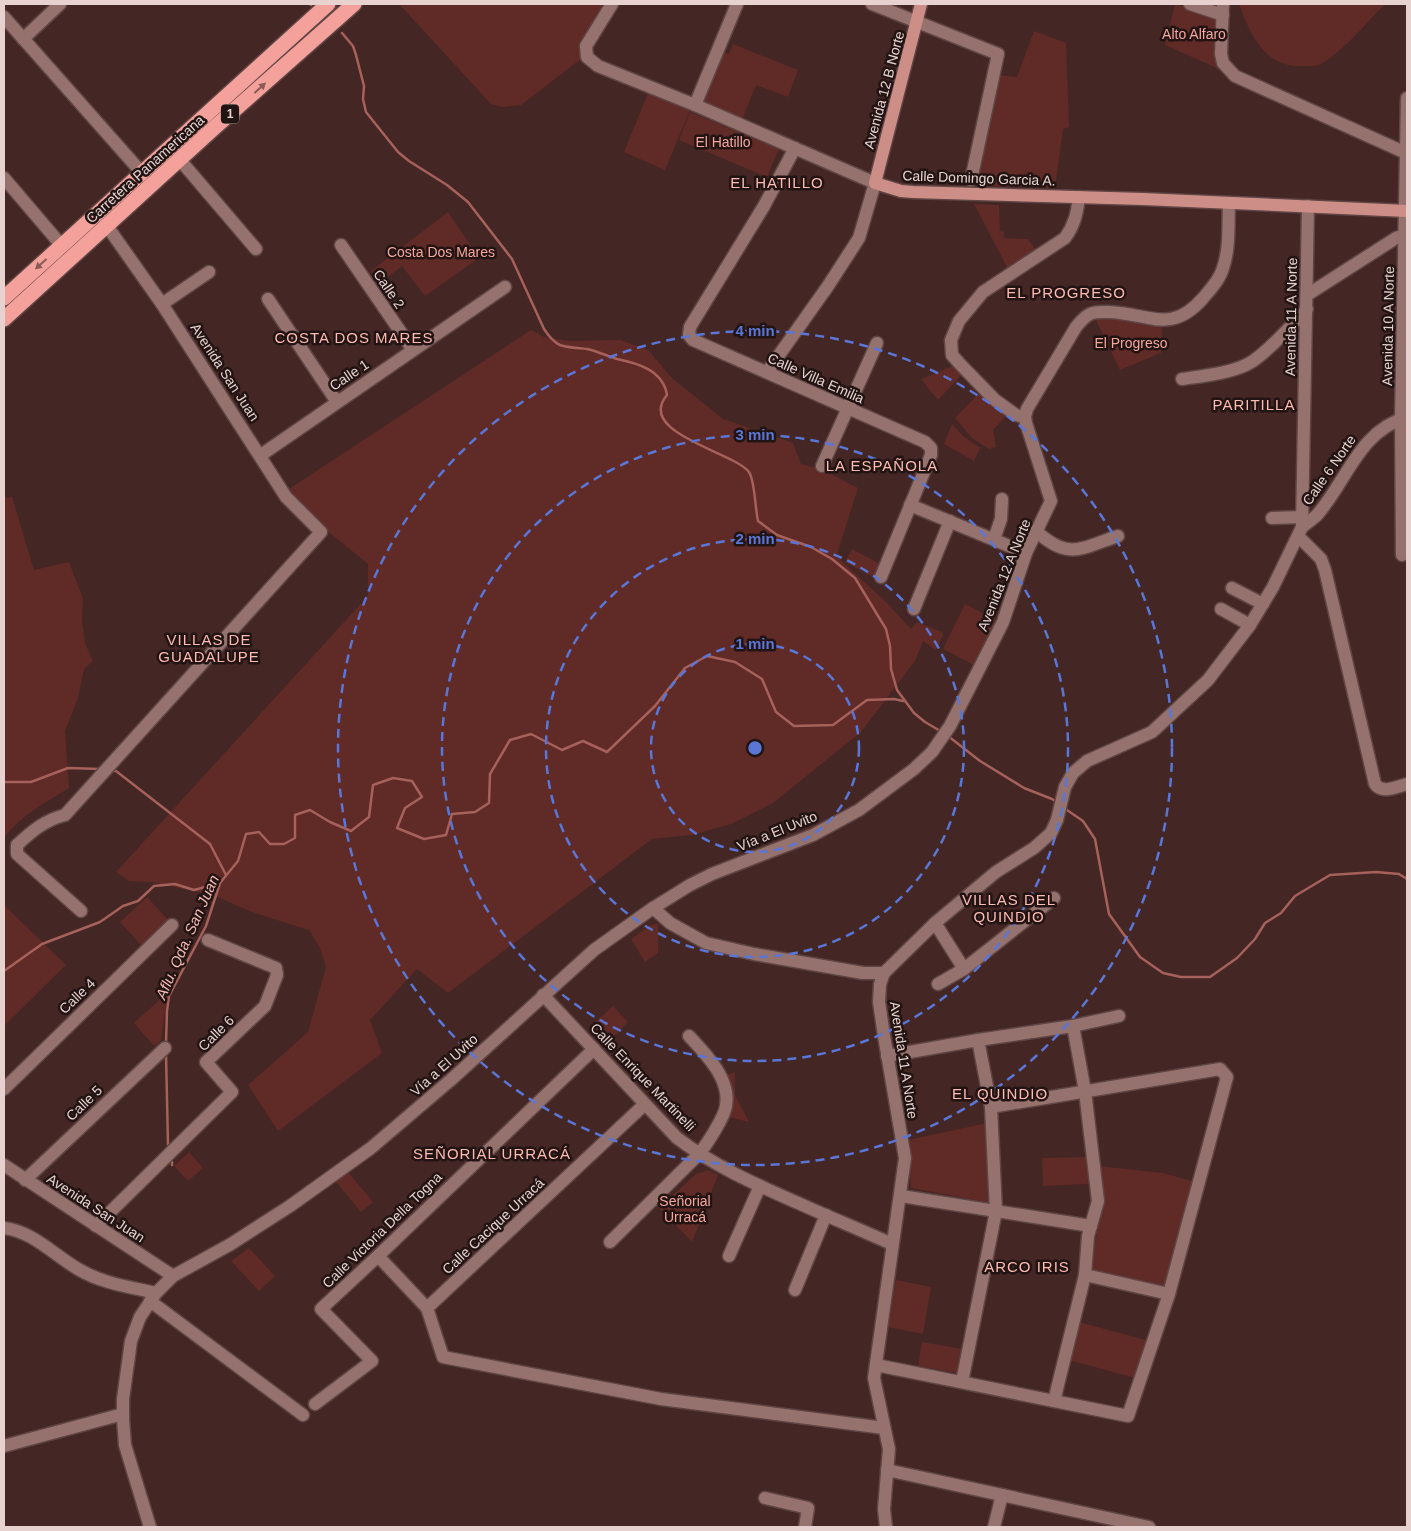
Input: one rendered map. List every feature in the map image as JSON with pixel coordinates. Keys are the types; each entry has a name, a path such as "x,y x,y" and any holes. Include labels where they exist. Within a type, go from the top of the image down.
{"highway":[{"name":"Carretera Panamericana","path":"4,298 328,4"},
{"name":"Carretera Panamericana","path":"4,319 215,127 354,4"},
{"path":"111,222 140,187 142,173 157,170 191,141 215,127"}],"main road":[{"name":"Avenida 12 B Norte","path":"875,183 921,4"},
{"name":"Calle Domingo Garcia A.","path":"875,183 901,191 1406,211"}],"street":[{"path":"23,39 60,4"},
{"name":"Calle Domingo Garcia A.","path":"612,4 586,46 587,57 598,66 696,105 875,183"},
{"path":"696,105 737,4"},
{"path":"872,4 998,54 971,180"},
{"path":"1190,4 1223,9 1221,44 1223,63 1235,76 1406,153"},
{"path":"4,17 142,173"},
{"name":"Avenida 10 A Norte","path":"1402,555 1407,98"},
{"name":"Calle Villa Emilia","path":"794,148 764,206 690,327 689,335 694,340 846,409 925,442 931,448 931,455 910,504"},
{"path":"180,160 256,250"},
{"path":"4,178 62,246"},
{"path":"767,372 828,286 859,238 875,183"},
{"path":"1079,197 1078,212 1074,226 1065,238 983,292 959,321 951,340 952,355 995,400 1016,416 1025,417 1027,409 1076,327 1090,314 1114,312 1147,319 1166,320 1181,316 1192,309 1203,298 1223,269 1227,242 1228,203"},
{"name":"Avenida 11 A Norte","path":"886,1527 884,1509 888,1449 874,1378 905,1158 879,1002 880,984 884,973 935,923 996,872 1034,848 1051,833 1057,820 1065,787 1073,773 1088,760 1152,732 1208,680 1250,625 1274,587 1301,526 1308,295 1308,206"},
{"name":"Avenida San Juan","path":"81,910 17,854 17,845 33,830 51,819 65,814 320,532 286,497 111,222"},
{"path":"1308,295 1396,238 1405,235"},
{"name":"Calle 2","path":"341,245 413,350"},
{"path":"162,304 209,272"},
{"name":"Calle 1","path":"260,455 505,287"},
{"path":"268,299 337,402"},
{"path":"1182,380 1222,373 1252,361 1284,333 1307,309"},
{"path":"822,466 877,343"},
{"name":"Avenida 12 A Norte","path":"950,726 1003,622 1026,553 1051,501 1025,417"},
{"name":"Calle 6 Norte","path":"1301,526 1317,515 1369,440 1383,428 1404,418"},
{"path":"994,539 1001,519 1002,499"},
{"path":"881,577 910,504 1026,553"},
{"path":"1272,518 1301,526 1325,570 1375,784 1383,790 1407,784"},
{"path":"914,609 950,521"},
{"path":"1036,531 1049,543 1072,551 1118,536"},
{"path":"1232,588 1263,604"},
{"path":"1220,608 1250,625"},
{"name":"Vía a El Uvito","path":"150,1527 125,1445 123,1414 131,1341 140,1317 153,1297 173,1276 231,1244 290,1206 371,1148 453,1078 594,950 653,908 700,880 813,835 859,810 914,769 932,752 950,726"},
{"path":"938,984 964,969 1054,898"},
{"path":"653,908 670,923 706,943 754,954 854,971 884,973"},
{"path":"935,923 964,969"},
{"name":"Calle 4","path":"4,1089 172,925"},
{"name":"Calle 6","path":"96,1226 232,1092 206,1062 265,1006 277,975 276,968 208,940"},
{"name":"Calle Enrique Martinelli","path":"544,995 677,1138 699,1154 716,1165 760,1186 892,1244"},
{"path":"887,1056 1073,1026 1119,1016"},
{"path":"1054,1401 1085,1276 1088,1236 1098,1201 1085,1091 1073,1026"},
{"path":"610,1242 699,1154 710,1140 726,1107 721,1077 708,1056 689,1036"},
{"path":"962,1382 996,1211 991,1107 978,1040"},
{"name":"Calle 5","path":"25,1180 165,1048"},
{"name":"Calle Victoria Della Togna","path":"315,1404 372,1361 321,1308 378,1256 594,1049"},
{"path":"876,1365 1128,1416 1169,1294 1227,1077 1220,1070 991,1107"},
{"name":"Calle Cacique Urracá","path":"427,1308 645,1104"},
{"name":"Avenida San Juan","path":"4,1165 173,1276"},
{"path":"729,1256 760,1186"},
{"path":"901,1196 1091,1226"},
{"path":"795,1290 826,1215"},
{"path":"4,1228 13,1229 27,1235 79,1270 153,1297 303,1415"},
{"path":"378,1256 427,1308 443,1357 661,1399 884,1428"},
{"path":"1085,1276 1169,1294"},
{"path":"4,1446 123,1414"},
{"path":"887,1470 1148,1527"},
{"path":"994,1527 1002,1494"},
{"path":"765,1498 808,1508 805,1527"}],"green space":[{"path":"399,4 607,4 582,45 581,59 521,105 502,107 491,104"},
{"name":"Alto Alfaro","path":"1175,4 1217,20 1216,54 1219,69 1165,45"},
{"path":"1239,4 1385,4 1339,51 1317,66 1309,66 1289,65 1268,55 1254,37"},
{"path":"1034,31 1066,43 1069,127 1063,129 1055,188 974,186 998,75 1017,77"},
{"path":"733,44 798,70 788,97 756,85 742,120 701,103 721,51 729,54"},
{"path":"650,88 692,105 665,170 624,152"},
{"name":"El Hatillo","path":"690,112 779,149 767,177 679,140"},
{"path":"974,204 999,205 1000,231 1004,232 1004,238 1028,239 1035,249 1008,269"},
{"name":"Costa Dos Mares","path":"448,212 479,258 425,296 402,266 380,283 371,271"},
{"name":"El Progreso","path":"1112,317 1162,326 1161,353 1120,370 1096,320"},
{"path":"531,330 544,337 569,341 620,340 648,350 672,378 723,419 793,443 801,464 821,469 858,488 837,554 833,553 886,602 911,629 917,622 944,633 936,650 923,641 915,661 861,732 773,803 731,824 692,835 652,839 448,993 417,969 370,1020 382,1053 278,1131 248,1085 308,1032 326,967 320,948 309,930 252,912 213,895 150,882 129,881 116,872 368,596 368,564 330,533 289,489"},
{"path":"955,365 963,373 938,400 921,379"},
{"path":"981,391 1007,415 993,430 996,447 989,449 972,438 955,418"},
{"name":"LA ESPAÑOLA","path":"952,424 963,436 980,448 974,461 944,444"},
{"path":"12,497 34,570 69,562 83,599 82,621 85,643 93,661 84,669 78,698 65,731 69,788 26,816 4,838 4,498"},
{"path":"852,549 880,564 873,577 845,562"},
{"path":"965,604 996,620 974,665 943,649"},
{"path":"147,897 169,921 142,946 120,922"},
{"path":"4,905 66,965 4,1026"},
{"path":"658,924 658,953 645,962 631,939 650,925"},
{"path":"168,992 161,1040 154,1046 134,1023"},
{"path":"613,1006 628,1022 608,1042 592,1025"},
{"path":"735,1072 735,1095 749,1122 729,1117 726,1075"},
{"path":"987,1123 992,1203 911,1188 908,1140"},
{"path":"189,1152 203,1168 188,1181 174,1166"},
{"path":"1087,1157 1088,1184 1043,1186 1042,1158"},
{"path":"1098,1166 1163,1173 1196,1182 1167,1286 1090,1270 1103,1200"},
{"name":"Señorial Urracá","path":"708,1170 718,1175 692,1242 659,1208 696,1174"},
{"path":"348,1172 373,1202 361,1212 336,1182"},
{"path":"249,1248 275,1276 259,1291 231,1261"},
{"path":"896,1280 931,1287 923,1334 888,1327"},
{"path":"1075,1321 1146,1340 1135,1378 1065,1359"},
{"path":"922,1342 962,1349 958,1373 918,1366"}],"waterway":[{"path":"342,33 353,46 356,55 364,86 363,99 366,112 398,152 447,185 468,202 512,259 544,329 551,338 560,345 587,349 641,366 660,379 665,386 667,395 661,408 664,420 675,431 740,465 749,472 754,488 758,521 777,535 811,547 832,559 855,578 886,629 890,646 891,669 897,690 914,713 942,732"},
{"name":"Aflu. Qda. San Juan","path":"166,1044 169,996 206,926 220,883 238,861 246,834 259,832 270,844 284,844 295,838 295,815 310,810 330,822 351,831 369,817 373,785 393,778 412,781 422,797 405,808 397,828 424,839 446,835 452,814 475,812 489,803 490,774 510,740 531,734 562,750 583,741 607,752 655,706 685,668 707,656 735,662 762,679 776,712 794,726 833,725 867,700 894,699 903,701"},
{"path":"948,736 980,761 1024,788 1058,803"},
{"path":"4,782 31,782 68,768 100,769"},
{"path":"110,771 116,771 210,844 226,875"},
{"path":"1064,808 1083,821 1095,839 1109,914 1140,957 1163,973 1181,977 1210,977 1237,958 1255,939 1265,923 1281,913 1295,896 1330,875 1376,872 1399,874 1407,879"},
{"path":"4,971 42,944 100,922 123,906 138,901 154,886 175,884 194,890 220,883"},
{"name":"Aflu. Qda. San Juan","path":"166,1054 168,1145"}],"district":[{"name":"EL HATILLO","path":"777,182"},
{"name":"EL PROGRESO","path":"1066,292"},
{"name":"COSTA DOS MARES","path":"354,337"},
{"name":"PARITILLA","path":"1254,404"},
{"name":"LA ESPAÑOLA","path":"882,465"},
{"name":"VILLAS DE GUADALUPE","path":"209,648"},
{"name":"VILLAS DEL QUINDIO","path":"1009,908"},
{"name":"EL QUINDIO","path":"1000,1093"},
{"name":"SEÑORIAL URRACÁ","path":"492,1153"},
{"name":"ARCO IRIS","path":"1027,1266"}]}
